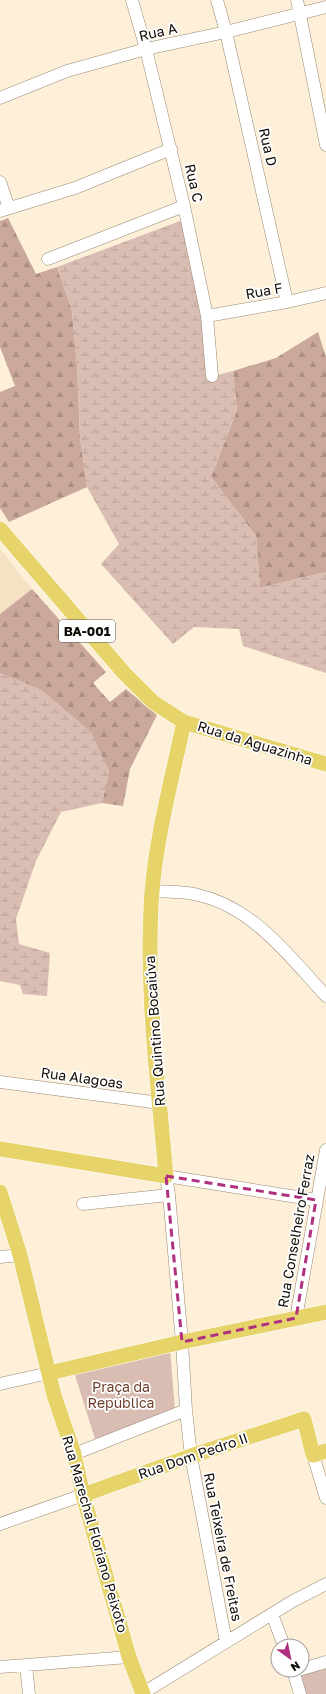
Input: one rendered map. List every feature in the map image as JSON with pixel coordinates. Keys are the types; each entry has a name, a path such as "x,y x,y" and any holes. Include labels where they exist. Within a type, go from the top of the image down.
{"main road":[{"name":"BA-001","path":"0,529 132,682 153,702 184,722"},
{"name":"Rua da Aguazinha","path":"184,722 326,764"},
{"name":"Rua Quintino Bocaiúva","path":"166,1176 149,958 152,891 162,827 184,722"},
{"path":"0,1149 166,1176"},
{"name":"Rua Marechal Floriano Peixoto","path":"0,1192 20,1255 54,1395 74,1454 83,1496 129,1657 143,1694"},
{"path":"49,1373 182,1342 326,1312"},
{"name":"Rua Dom Pedro II","path":"83,1496 191,1456 304,1419 320,1453"}],"street":[{"name":"Rua C","path":"132,0 146,49 184,206 207,316 212,376"},
{"name":"Rua D","path":"217,0 226,32 287,302"},
{"path":"296,0 300,13 326,145"},
{"name":"Rua A","path":"0,98 67,71 146,49 226,32 326,7"},
{"path":"0,182 5,210 75,188 171,149"},
{"path":"48,259 184,206"},
{"name":"Rua F","path":"207,316 287,302 326,293"},
{"path":"152,891 198,895 215,900 239,911 277,943 326,996"},
{"name":"Rua Alagoas","path":"0,1082 160,1103"},
{"name":"Rua Conselheiro Ferraz","path":"296,1318 326,1150"},
{"path":"166,1176 316,1200"},
{"name":"Rua Quintino Bocaiúva","path":"166,1176 182,1342 186,1410"},
{"path":"83,1204 169,1195"},
{"path":"0,1257 20,1255"},
{"path":"0,1384 49,1373"},
{"path":"74,1454 186,1410"},
{"name":"Rua Teixeira de Freitas","path":"186,1410 191,1456 226,1642"},
{"path":"320,1453 326,1498"},
{"path":"0,1524 83,1496"},
{"path":"143,1694 293,1601 326,1584"},
{"path":"272,1614 281,1638"},
{"path":"0,1668 129,1657"},
{"path":"310,1666 326,1662"},
{"path":"26,1666 28,1694"},
{"path":"298,1678 300,1694"}],"highlighted area":[{"path":"166,1176 316,1200 296,1318 182,1342"}],"shaded area":[{"path":"0,549 32,589 0,614"}],"green space":[{"path":"8,218 36,274 57,267 72,311 77,365 80,437 87,487 9,522 0,508 0,392 15,386 0,347 0,221"},
{"path":"183,220 214,376 233,371 237,410 211,477 256,536 260,588 326,572 326,673 243,646 239,629 194,627 173,644 101,564 119,544 87,487 80,437 77,365 72,311 57,267"},
{"path":"318,332 326,357 326,572 260,588 256,536 211,477 237,410 233,371 276,358"},
{"path":"32,589 106,672 93,683 110,702 126,689 157,715 130,769 123,806 102,803 109,771 43,691 0,673 0,614"},
{"path":"0,673 43,691 91,732 109,771 102,803 61,812 36,861 16,919 19,944 50,953 47,996 23,994 20,985 0,981"},
{"name":"Praça da Republica","path":"170,1349 175,1411 95,1439 74,1372"},
{"path":"326,1668 326,1694 305,1694 300,1678 310,1678 310,1673"}]}
